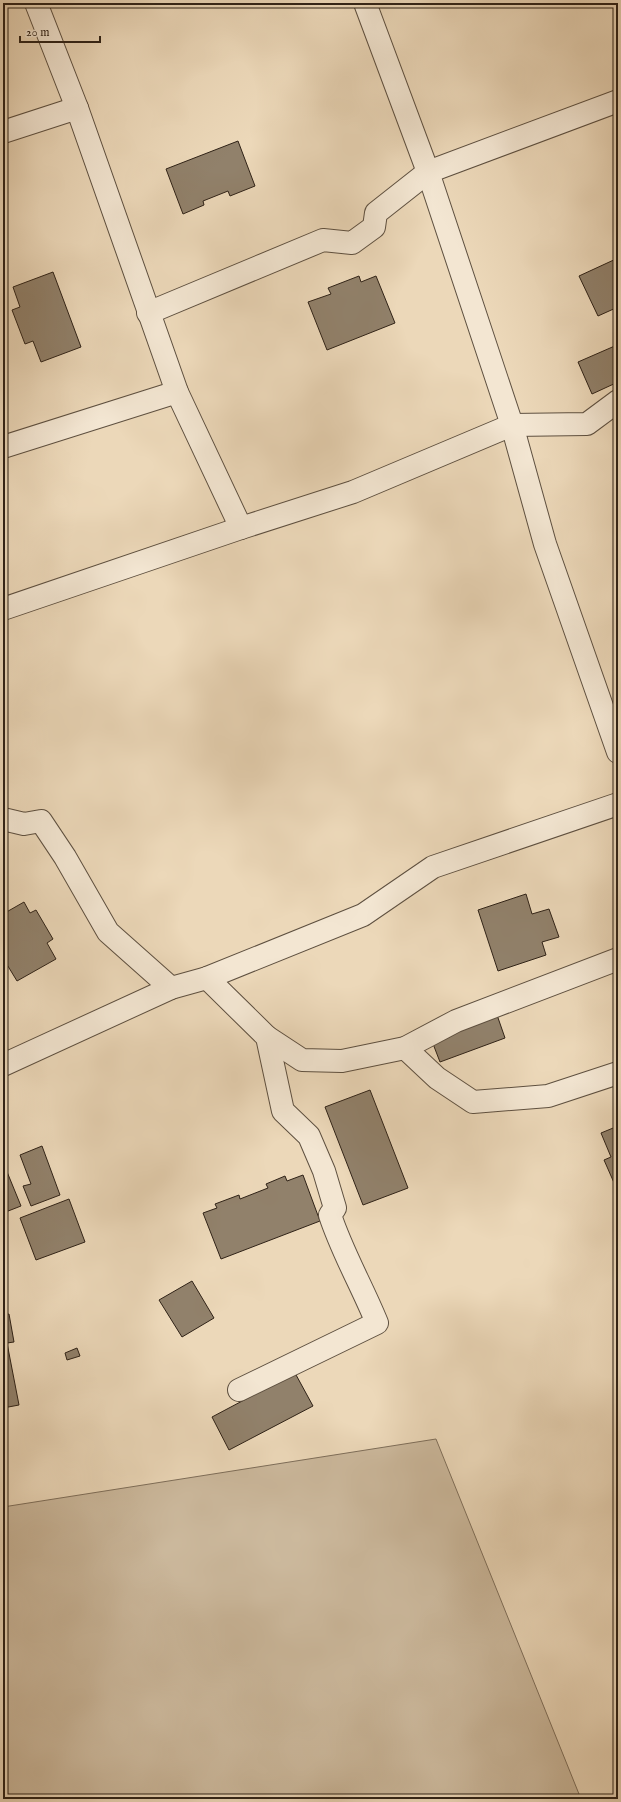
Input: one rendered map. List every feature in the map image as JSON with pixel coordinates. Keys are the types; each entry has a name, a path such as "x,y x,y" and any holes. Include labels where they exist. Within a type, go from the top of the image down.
{"street":[{"path":"36,3 77,108 177,392 241,528"},
{"path":"365,3 428,172 512,425 545,544 618,752"},
{"path":"148,313 323,240 352,243 374,227 376,213 428,172 618,101"},
{"path":"3,132 77,108"},
{"path":"3,447 177,392"},
{"path":"3,609 241,528 353,492 512,425 587,424 618,401"},
{"path":"3,1065 171,988 207,978 363,915 433,867 618,804"},
{"path":"3,819 24,824 41,821 65,857 108,932 171,988"},
{"path":"207,978 266,1036 302,1060 342,1061 405,1048 456,1021 618,959"},
{"path":"239,1390 377,1323 364,1291 334,1229 330,1215 335,1208 324,1171 309,1136 283,1111 266,1036"},
{"path":"405,1048 437,1078 473,1102 548,1096 618,1073"}],"shaded area":[{"path":"436,1439 581,1799 3,1799 3,1507"}],"building":[{"path":"238,141 255,186 230,196 228,191 203,201 204,205 183,214 166,169"},
{"path":"618,258 618,307 598,316 579,276"},
{"path":"53,272 81,347 41,362 33,341 25,344 12,310 20,307 13,287"},
{"path":"359,276 361,282 376,276 395,323 327,350 308,302 331,294 328,288"},
{"path":"617,345 618,382 592,394 578,362"},
{"path":"526,894 532,914 549,909 559,937 542,942 546,955 498,971 478,910"},
{"path":"24,902 30,913 36,910 53,939 47,943 56,959 17,981 3,958 3,914"},
{"path":"496,1012 505,1038 440,1062 430,1036"},
{"path":"370,1090 408,1188 363,1205 325,1107"},
{"path":"618,1126 618,1184 615,1185 604,1160 611,1157 601,1133"},
{"path":"42,1146 60,1195 31,1206 23,1186 31,1184 20,1155"},
{"path":"3,1162 21,1206 3,1213"},
{"path":"303,1175 320,1221 221,1259 203,1213 217,1208 215,1204 239,1195 240,1199 268,1188 266,1184 285,1176 287,1181"},
{"path":"69,1199 85,1242 36,1260 20,1218"},
{"path":"192,1281 214,1318 182,1337 159,1300"},
{"path":"9,1314 14,1342 7,1343 19,1405 3,1408 3,1315"},
{"path":"77,1348 80,1356 67,1360 65,1353"},
{"path":"295,1373 313,1406 229,1450 212,1417"}]}
